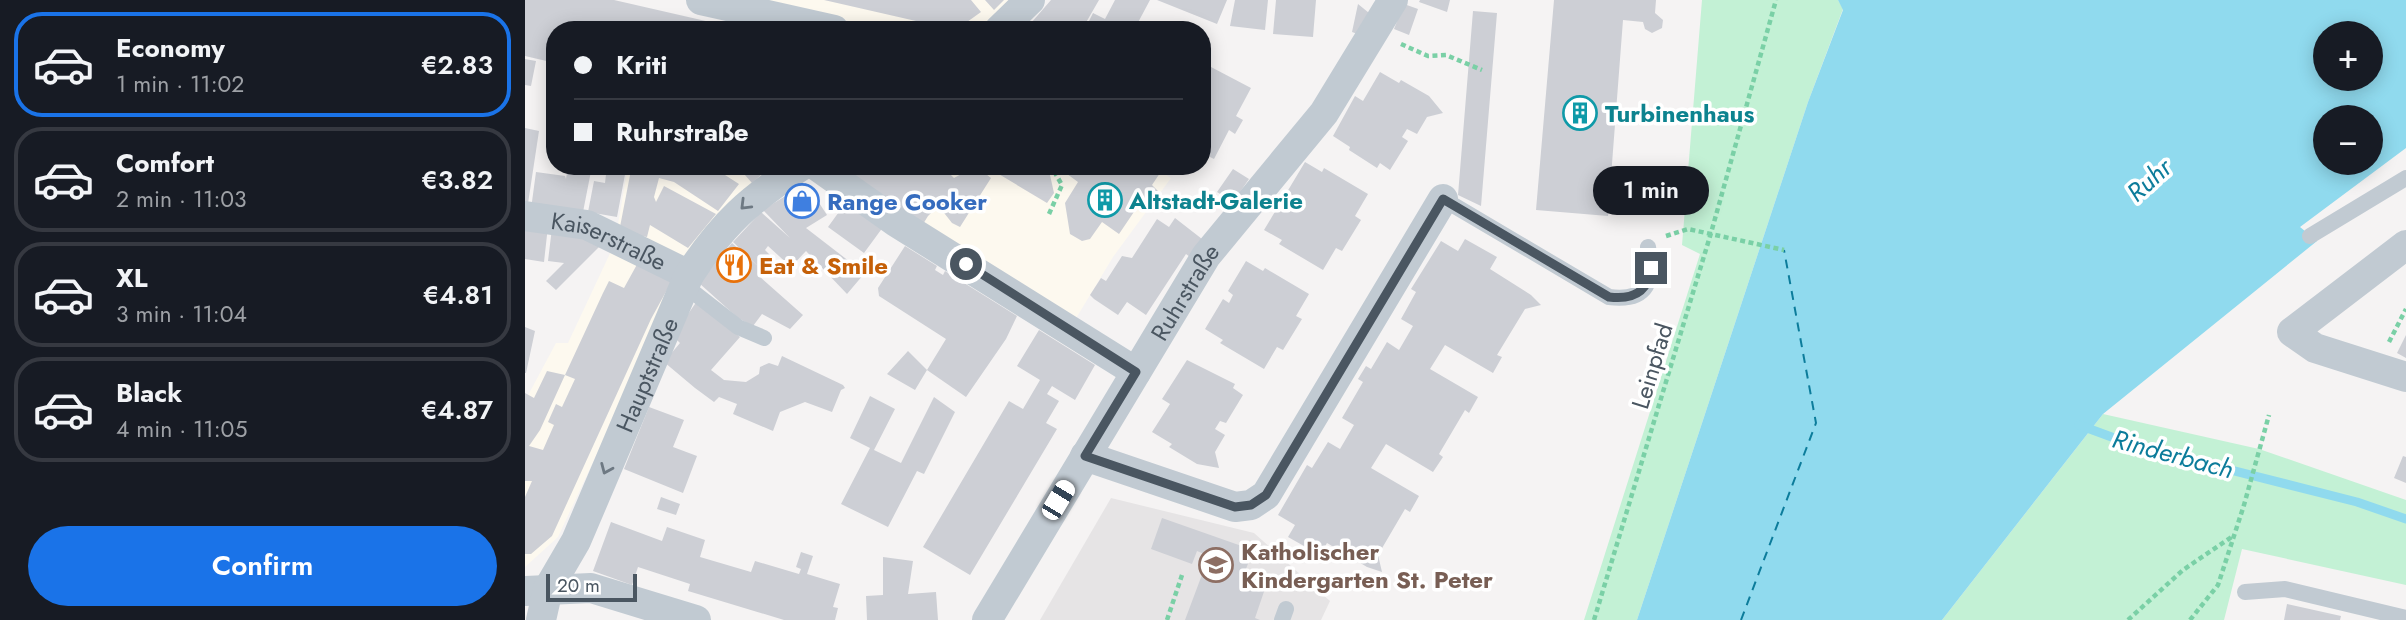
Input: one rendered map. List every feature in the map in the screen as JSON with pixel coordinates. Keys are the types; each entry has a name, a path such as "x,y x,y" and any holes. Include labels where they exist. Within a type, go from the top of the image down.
{"street":[{"path":"701,0 794,21"},
{"path":"1008,21 1030,0"},
{"name":"Ruhrstraße","path":"987,620 1206,256 1324,113 1393,0"},
{"name":"Hauptstraße","path":"541,620 537,590 576,541 686,280 712,240 754,196 787,175"},
{"path":"830,175 1136,372"},
{"path":"1085,456 1235,507 1251,505 1266,495 1443,199"},
{"name":"Kaiserstraße","path":"525,216 587,225 686,280"},
{"path":"2406,245 2292,332 2315,348 2406,377"},
{"path":"537,590 591,589 696,620"}],"lane":[{"path":"2310,236 2406,178"},
{"path":"1443,199 1609,297 1636,296 1646,287 1651,268 1648,247"},
{"path":"686,280 738,327 764,338"},
{"path":"2245,592 2285,589 2406,618"}],"path":[{"name":"Leinpfad","path":"1594,620 1711,233 1776,0"},
{"path":"1374,32 1428,56 1445,55 1482,70"},
{"path":"1049,214 1062,185 1056,175"},
{"path":"1648,247 1679,230 1711,233 1784,250"},
{"path":"2190,620 2218,585 2269,415"},
{"path":"2128,620 2183,570 2233,536"},
{"path":"1167,620 1182,575"}],"shaded area":[{"path":"758,0 1011,0 992,21 849,21"},
{"path":"626,175 774,175 682,261 617,230"},
{"path":"846,175 1166,175 1171,178 1113,257 1075,320"},
{"path":"613,247 678,280 558,537 525,567 525,401 556,343 568,343"},
{"path":"1111,498 1254,533 1330,601 1321,620 1040,620"}],"green space":[{"path":"1702,0 1838,0 1843,9 1808,102 1637,620 1584,620 1700,254 1682,245"},
{"path":"2103,414 2259,449 2406,500 2406,585 2242,549 2224,620 1942,620"}],"water":[{"name":"Ruhr","path":"1838,0 2406,0 2406,148 2383,165 2383,105 2313,105 2313,175 2370,175 2300,227 2317,241 2103,414 1942,620 1637,620 1808,102 1843,10"}],"building":[{"path":"525,0 614,0 706,21 546,21 546,61 525,56"},
{"path":"824,0 971,0 981,12 968,21 916,21"},
{"path":"985,0 1004,0 994,10"},
{"path":"1051,0 1099,0 1087,21 1033,21"},
{"path":"1115,0 1150,0 1139,21 1089,21 1093,13 1105,19"},
{"path":"1157,0 1227,0 1217,24"},
{"path":"1235,0 1268,0 1265,30 1230,26"},
{"path":"1276,0 1316,0 1313,37 1273,34"},
{"path":"1450,0 1447,12 1419,2"},
{"name":"Turbinenhaus","path":"1554,0 1656,0 1655,13 1663,20 1662,28 1652,33 1645,29 1643,22 1623,20 1608,216 1536,210"},
{"path":"1358,4 1374,17 1363,36 1352,32"},
{"path":"1404,4 1418,9 1409,35 1394,29"},
{"path":"1473,11 1497,13 1481,206 1458,195"},
{"path":"525,59 536,61 531,86 525,85"},
{"path":"1211,67 1251,88 1236,116 1243,120 1235,134 1229,130 1214,159 1211,158"},
{"path":"1380,72 1429,96 1443,113 1427,117 1417,134 1407,129 1402,137 1408,141 1390,170 1380,163 1377,168 1333,136 1355,96 1363,101"},
{"path":"525,128 539,131 527,210 525,210"},
{"path":"1305,162 1322,172 1324,168 1368,194 1355,216 1361,220 1342,251 1336,248 1323,270 1279,244 1282,240 1264,230 1282,200 1288,203 1293,196 1287,192"},
{"path":"1233,169 1249,179 1233,202 1217,192"},
{"path":"536,172 565,176 566,179 567,175 590,175 583,212 531,209"},
{"path":"606,175 625,175 617,217 588,212 594,181 605,183"},
{"path":"630,175 725,175 739,184 718,211 674,182 659,178 654,197 656,202 664,186 716,214 688,248 650,225 647,237 619,232"},
{"path":"745,175 761,175 752,183"},
{"path":"846,175 951,175 954,178 960,175 987,175 991,178 960,227 952,223 941,209 944,207 941,203 920,229"},
{"path":"1000,175 1050,175 1054,193 1047,203"},
{"name":"Altstadt-Galerie","path":"1068,175 1159,175 1152,185 1158,191 1150,203 1142,200 1119,234 1102,222 1090,239 1082,241 1070,234 1065,203 1078,182"},
{"path":"806,183 827,215 806,228 854,265 858,261 869,268 847,294 806,251 791,267 768,246 765,250 773,258 759,276 803,315 790,329 762,314 753,326 738,318 699,283 732,243 759,267 733,242 761,212 790,238 763,210"},
{"path":"849,198 886,223 864,253 828,227"},
{"path":"1175,218 1202,239 1190,257 1186,254 1146,315 1127,302 1118,315 1090,295 1101,278 1106,281 1122,256 1132,258 1157,219 1169,227"},
{"path":"525,224 548,226 544,262 525,259"},
{"path":"552,228 606,240 556,290 546,281 564,263 548,261"},
{"path":"1465,239 1497,257 1490,269 1531,295 1541,305 1525,309 1497,355 1502,357 1493,373 1445,345 1430,369 1478,397 1469,413 1465,410 1439,454 1443,457 1433,472 1386,444 1371,468 1419,496 1410,512 1405,509 1378,555 1382,572 1367,567 1327,543 1320,555 1288,537 1295,525 1278,515 1307,465 1312,468 1328,442 1340,449 1354,425 1342,418 1363,382 1358,379 1366,366 1371,369 1387,342 1399,350 1413,326 1401,319 1416,292 1411,289 1441,241 1458,251"},
{"path":"905,246 937,266 935,270 943,275 945,271 1017,316 1006,339 966,397 927,370 946,339 879,296 878,288"},
{"path":"640,259 674,277 651,319 552,536 531,554 525,554 525,497 532,481 525,481 525,393 534,398 547,371 565,375 609,281 624,288","holes":["565,375 575,379 562,407 556,404 548,422 554,425 543,450 529,446 540,430"]},
{"path":"1246,261 1263,271 1265,268 1309,294 1296,316 1302,319 1283,350 1277,347 1264,369 1220,343 1223,340 1205,329 1223,299 1229,303 1233,295 1228,291"},
{"path":"697,301 740,337 711,370 724,380 746,382 759,374 760,367 769,363 778,366 782,356 843,385 845,388 841,390 832,412 805,402 780,412 773,431 733,414 737,404 719,397 714,402 695,388 664,362 680,343 673,336"},
{"path":"525,327 535,331 526,373 525,373"},
{"path":"1039,330 1095,365 1075,400 1052,386 1047,394 1059,401 1046,423 1057,429 970,575 923,547 1009,401 1023,409 1040,380 1017,366"},
{"path":"2406,335 2406,358 2397,353"},
{"path":"908,351 927,370 915,390 887,374"},
{"path":"1187,360 1235,384 1233,388 1243,395 1226,423 1220,421 1215,429 1225,435 1215,452 1219,468 1197,464 1169,447 1172,444 1152,432 1170,404 1162,399"},
{"path":"870,396 895,409 874,450 901,463 934,397 955,412 924,474 917,471 888,527 841,504 870,448 850,438"},
{"path":"649,407 684,420 673,447 697,456 683,493 624,469"},
{"path":"2403,456 2406,457 2406,483 2394,478"},
{"path":"661,497 680,504 676,515 657,509"},
{"path":"1162,518 1253,550 1246,569 1269,577 1255,618 1260,620 1185,620 1209,556 1197,551 1192,564 1151,549"},
{"path":"611,522 662,541 667,527 705,540 700,557 751,572 755,561 799,574 801,569 796,567 801,552 813,556 807,574 840,584 833,607 838,608 835,620 784,620 688,591 690,584 638,567 632,585 593,571"},
{"path":"883,557 913,561 908,594 936,592 938,620 867,620 866,596 883,595"},
{"path":"2287,604 2341,616 2340,620 2284,620"}],"waterway":[{"name":"Rinderbach","path":"2079,425 2136,446 2357,502 2406,519"}],"ferry route":[{"path":"1741,620 1816,423 1784,250"}],"place":[{"name":"Turbinenhaus","path":"1580,113"},
{"name":"Altstadt-Galerie","path":"1105,200"},
{"name":"Range Cooker","path":"802,201"},
{"name":"Eat & Smile","path":"734,265"},
{"name":"Katholischer Kindergarten St. Peter","path":"1216,565"}],"route":[{"path":"966,264 1136,372 1085,456 1235,507 1251,505 1266,495 1443,199 1609,297 1622,299 1636,296 1646,287 1651,268"}]}
